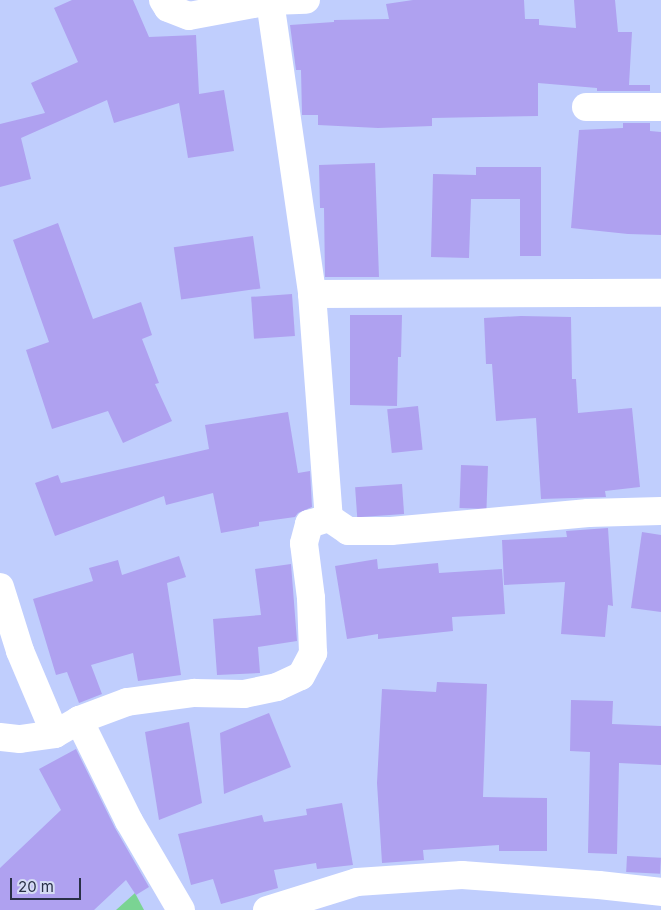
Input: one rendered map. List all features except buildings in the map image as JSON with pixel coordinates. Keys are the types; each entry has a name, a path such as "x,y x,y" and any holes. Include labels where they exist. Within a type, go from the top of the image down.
{"street":[{"path":"164,0 168,8 189,16 270,1 306,0"},
{"path":"270,1 312,294 329,518"},
{"path":"586,107 661,106"},
{"path":"312,294 661,293"},
{"path":"329,518 348,531 391,531 588,512 661,511"},
{"path":"0,737 20,740 55,734 79,720 127,702 194,693 244,694 277,687 300,676 313,653 311,598 304,543 309,524 329,518"},
{"path":"0,586 20,651 55,734"},
{"path":"79,720 129,821 181,910"},
{"path":"267,910 357,882 462,875 599,885 661,892"}],"green space":[{"path":"135,893 144,910 116,910"}]}
